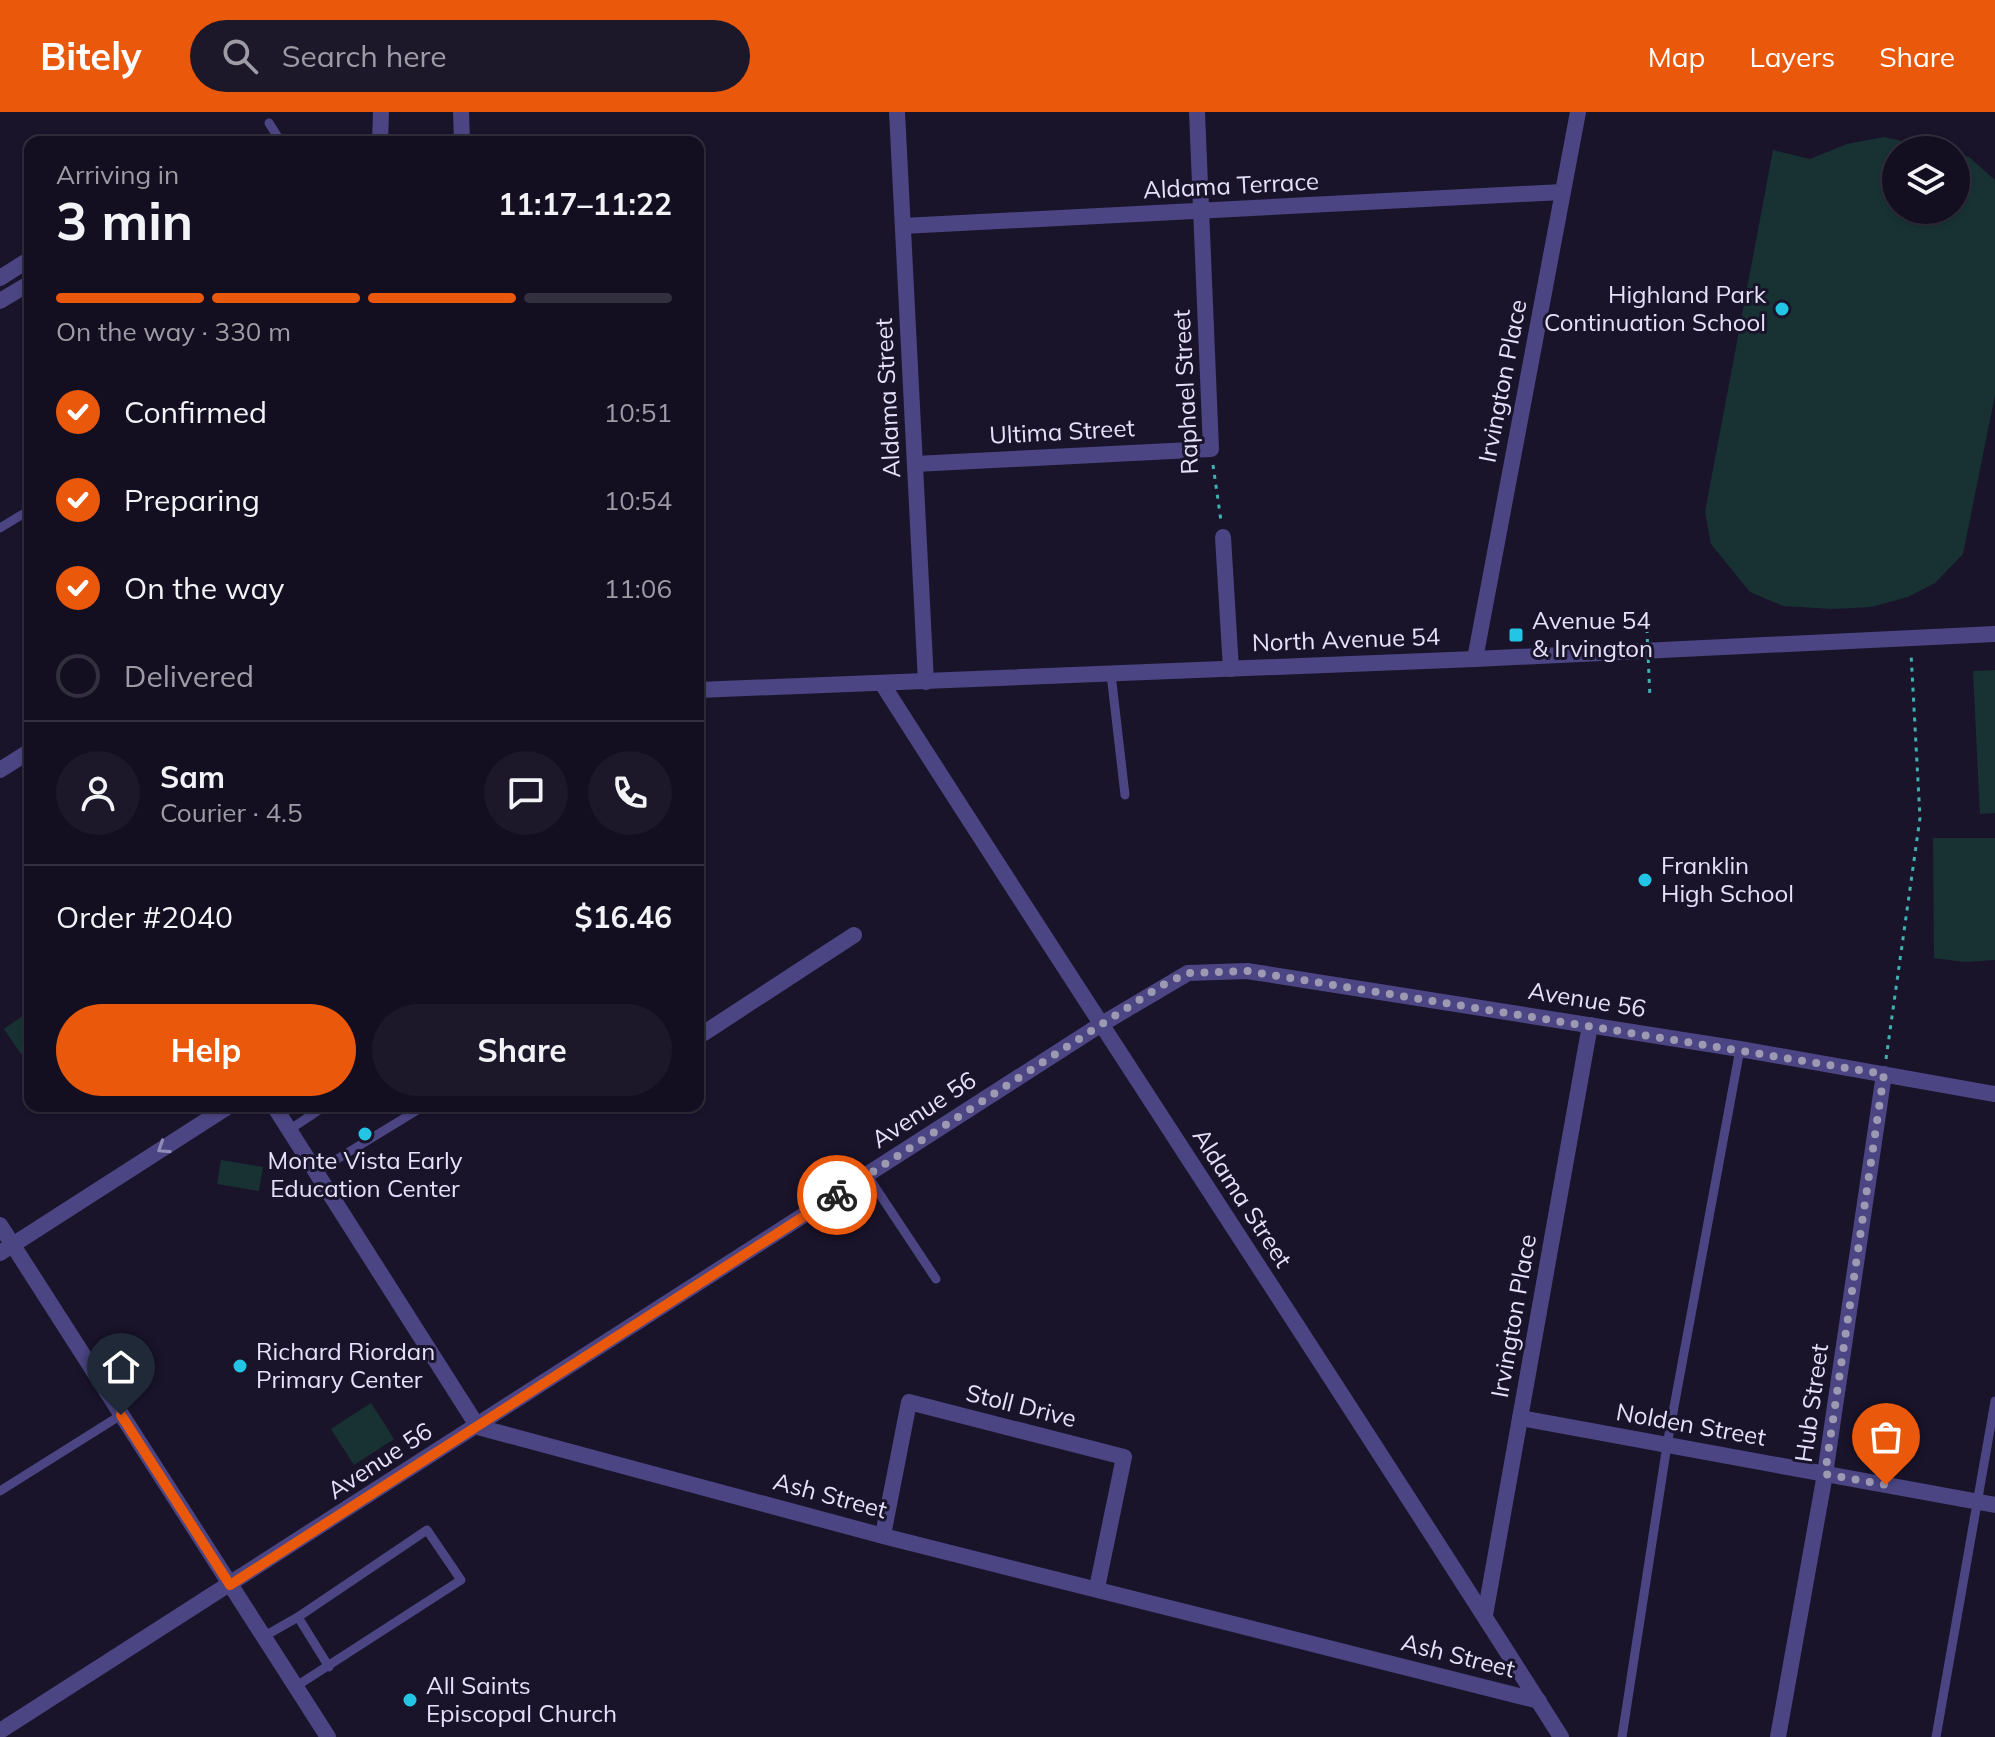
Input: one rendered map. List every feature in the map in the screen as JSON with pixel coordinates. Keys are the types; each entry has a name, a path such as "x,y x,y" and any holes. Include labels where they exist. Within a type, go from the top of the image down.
{"street":[{"path":"380,136 381,112"},
{"path":"461,112 462,136"},
{"name":"Aldama Street","path":"897,112 926,682"},
{"name":"Raphael Street","path":"1197,112 1211,449"},
{"name":"Irvington Place","path":"1475,659 1578,112"},
{"name":"Aldama Terrace","path":"903,226 1562,192"},
{"path":"0,278 24,263"},
{"path":"0,301 24,287"},
{"name":"Ultima Street","path":"915,464 1211,449"},
{"path":"1223,537 1231,669"},
{"name":"North Avenue 54","path":"704,690 883,685 1995,634"},
{"name":"Aldama Street","path":"883,685 1561,1737"},
{"path":"0,770 24,755"},
{"path":"704,1033 854,935"},
{"name":"Avenue 56","path":"0,1731 1100,1025 1188,973 1247,971 1740,1049 1995,1094"},
{"name":"Irvington Place","path":"1485,1615 1590,1025"},
{"name":"Hub Street","path":"1778,1737 1825,1474 1884,1074"},
{"path":"6,1249 220,1112"},
{"path":"278,1112 478,1427"},
{"path":"0,1225 6,1249 121,1415 328,1737"},
{"name":"Stoll Drive","path":"883,1535 909,1402 1124,1457 1097,1588"},
{"name":"Nolden Street","path":"1520,1418 1995,1505"},
{"name":"Ash Street","path":"478,1427 883,1535 1539,1701"}],"lane":[{"path":"269,123 277,136"},
{"path":"0,528 23,514"},
{"path":"1111,674 1125,795"},
{"path":"1622,1737 1667,1445 1740,1049"},
{"path":"289,1130 316,1112"},
{"path":"316,1172 414,1112"},
{"path":"867,1175 936,1279"},
{"path":"1936,1737 1995,1401"},
{"path":"0,1491 121,1415"},
{"path":"263,1637 427,1530 461,1580 295,1687"},
{"path":"298,1617 329,1667"}],"path":[{"name":"Raphael Street","path":"1211,449 1223,537"},
{"path":"1646,609 1650,698"},
{"path":"1884,1074 1920,818 1910,638"}],"green space":[{"path":"1882,137 1882,224 1970,224 1970,158 1995,180 1995,395 1963,554 1935,583 1908,597 1871,607 1833,609 1783,606 1750,592 1711,544 1705,512 1773,150 1810,159 1847,144"},
{"path":"1995,670 1995,813 1980,814 1973,671"},
{"path":"1933,838 1995,838 1995,960 1964,962 1934,958"},
{"path":"24,1015 24,1052 21,1054 4,1029"},
{"path":"221,1160 263,1167 259,1191 217,1184"},
{"path":"371,1403 394,1439 354,1465 331,1429"}],"way so far":[{"path":"837,1195 1161,986 1188,973 1247,971 1884,1074 1825,1474 1886,1485"}],"place":[{"name":"Highland Park Continuation School","path":"1782,309"},
{"name":"Avenue 54 & Irvington","path":"1516,635"},
{"name":"Franklin High School","path":"1645,880"},
{"name":"Monte Vista Early Education Center","path":"365,1134"},
{"name":"Richard Riordan Primary Center","path":"240,1366"},
{"name":"All Saints Episcopal Church","path":"410,1700"}],"route":[{"path":"121,1415 230,1585 837,1195"}]}
